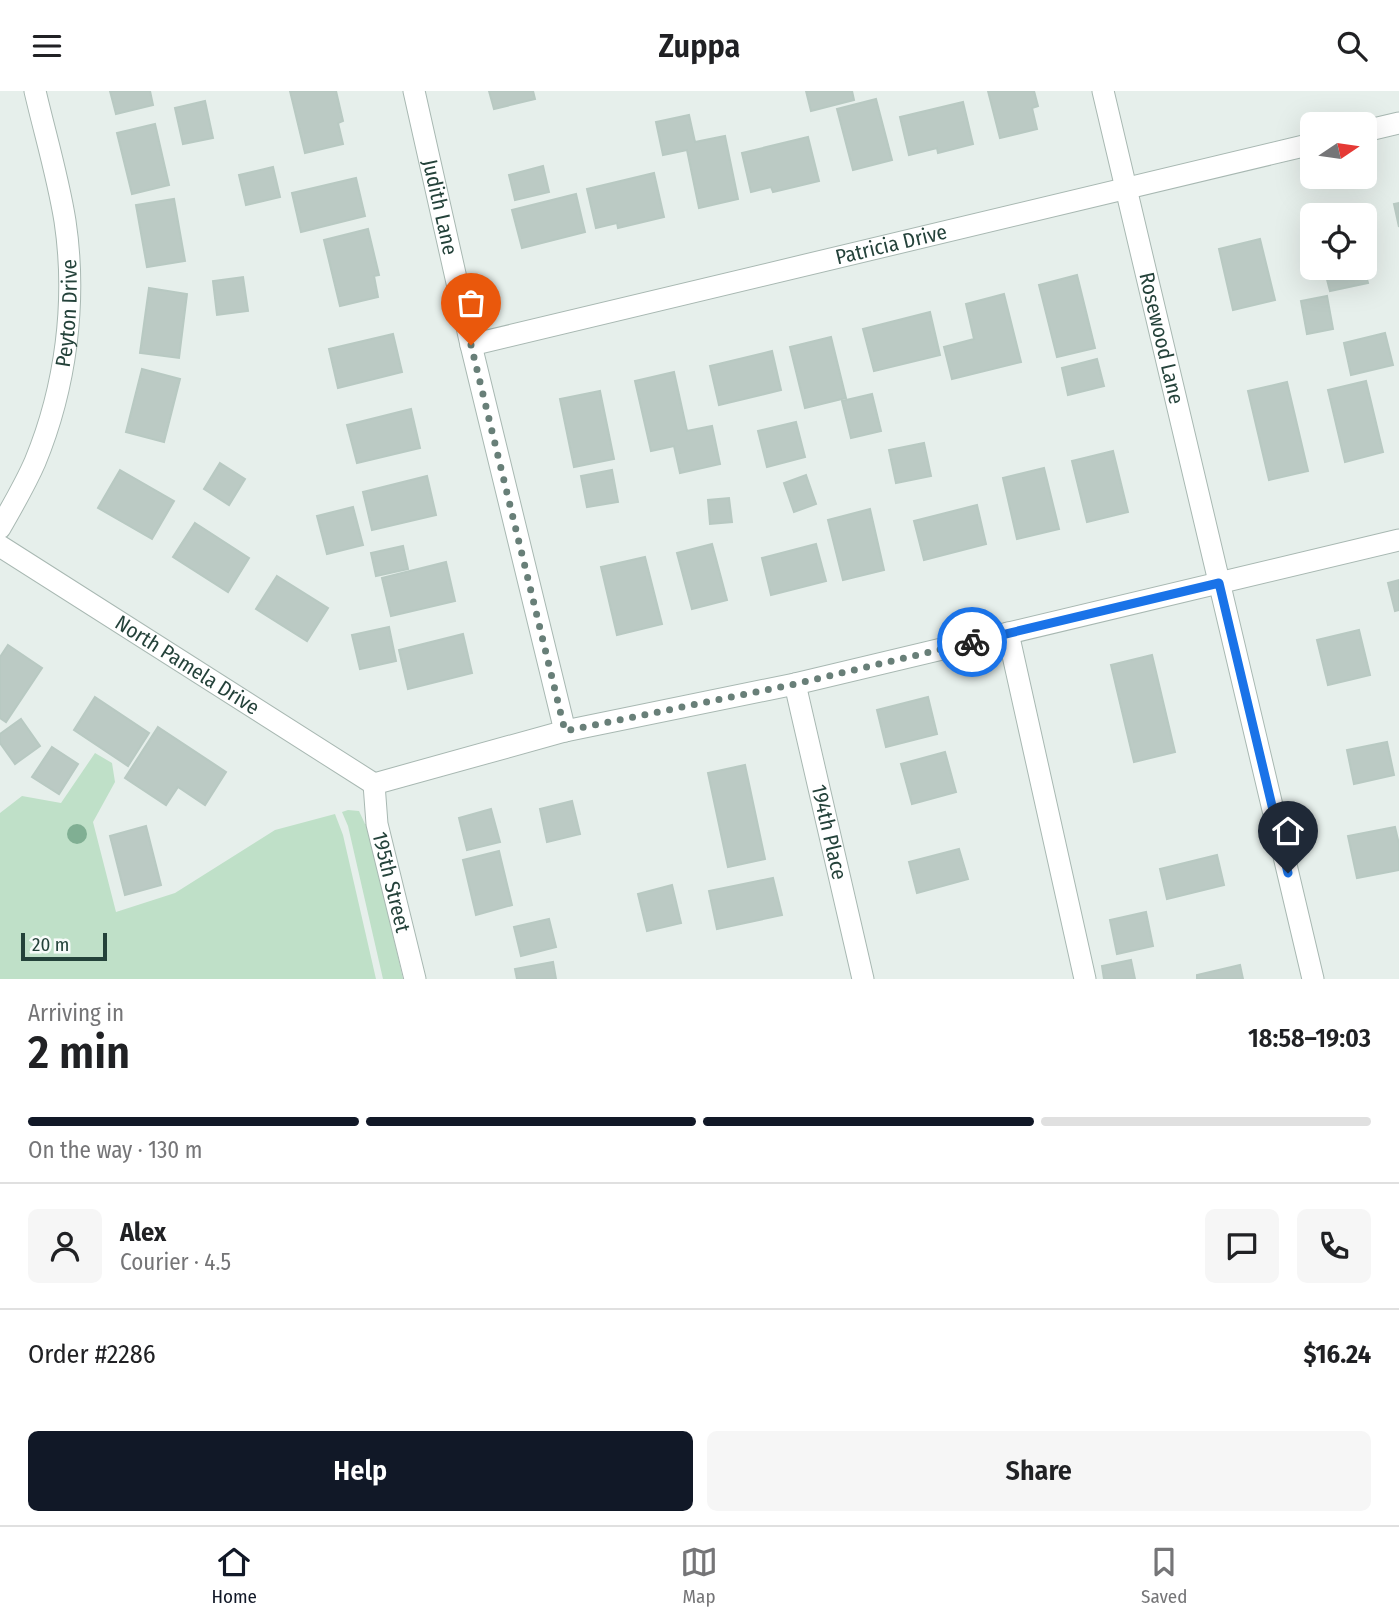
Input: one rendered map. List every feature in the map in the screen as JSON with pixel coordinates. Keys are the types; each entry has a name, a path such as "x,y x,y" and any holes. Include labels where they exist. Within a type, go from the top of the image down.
{"street":[{"name":"Peyton Drive","path":"0,528 35,462 54,408 69,317 70,277 65,220 35,91"},
{"name":"Judith Lane","path":"414,91 471,345 565,731"},
{"name":"Rosewood Lane","path":"1103,91 1313,979"},
{"path":"1377,128 1399,123"},
{"name":"Patricia Drive","path":"471,345 1300,147"},
{"path":"374,784 565,731 795,684 1399,540"},
{"name":"North Pamela Drive","path":"0,546 374,784"},
{"path":"1008,633 1085,979"},
{"name":"194th Place","path":"795,684 863,979"},
{"name":"195th Street","path":"374,784 377,824 415,979"}],"green space":[{"path":"95,753 112,763 115,782 93,822 116,912 175,893 275,830 335,814 343,835 376,979 0,979 0,813 22,796 61,803"},
{"path":"359,811 365,824 368,824 403,979 383,979 348,826 342,812"}],"building":[{"path":"110,91 150,91 153,105 116,114"},
{"path":"290,91 336,91 343,121 338,123 343,144 305,153"},
{"path":"489,91 533,91 535,99 494,109"},
{"path":"806,91 852,91 854,100 811,111"},
{"path":"988,91 1034,91 1038,106 1032,108 1037,129 1000,138"},
{"path":"876,99 892,160 853,170 837,109"},
{"path":"205,101 213,138 183,144 175,108"},
{"path":"963,102 973,144 938,153 937,148 909,155 900,117"},
{"path":"689,115 695,142 725,136 738,199 699,208 687,150 663,155 656,122"},
{"path":"155,124 169,185 132,194 117,133"},
{"path":"808,137 819,181 773,192 771,187 751,192 742,153"},
{"path":"543,166 549,192 515,200 509,175"},
{"path":"273,167 280,197 246,205 239,175"},
{"path":"654,173 664,217 618,228 617,223 596,228 587,189"},
{"path":"356,178 365,216 301,232 292,193"},
{"path":"576,194 585,232 522,248 512,210"},
{"path":"174,199 185,261 147,267 136,205"},
{"path":"1399,203 1399,227 1394,204"},
{"path":"368,229 379,275 374,276 378,297 340,306 324,240"},
{"path":"1260,239 1275,300 1233,310 1219,249"},
{"path":"1077,275 1095,348 1057,357 1039,285"},
{"path":"243,277 248,311 217,315 213,281"},
{"path":"1327,280 1367,280 1368,283 1330,291"},
{"path":"149,288 187,294 179,358 140,353"},
{"path":"1004,294 1021,362 952,379 944,347 974,339 966,304"},
{"path":"1327,296 1333,329 1307,334 1301,301"},
{"path":"930,312 940,355 874,371 863,329"},
{"path":"1385,333 1393,365 1351,375 1344,343"},
{"path":"393,334 402,372 338,388 329,349"},
{"path":"831,337 846,398 805,408 790,347"},
{"path":"772,351 781,390 719,405 710,366"},
{"path":"1097,359 1104,386 1068,395 1062,368"},
{"path":"142,369 180,379 164,442 126,432"},
{"path":"674,372 687,431 712,426 720,464 680,473 674,446 651,451 635,381"},
{"path":"1366,381 1383,452 1345,462 1328,390"},
{"path":"1287,382 1308,471 1269,480 1248,391"},
{"path":"600,391 614,459 574,467 560,399"},
{"path":"872,394 881,431 851,438 842,401"},
{"path":"411,409 420,448 357,463 347,425"},
{"path":"796,422 805,457 767,467 758,431"},
{"path":"924,443 931,476 896,483 889,450"},
{"path":"1113,451 1128,512 1087,522 1072,461"},
{"path":"220,463 245,479 229,505 204,489"},
{"path":"1044,468 1059,529 1017,539 1003,478"},
{"path":"120,470 174,501 152,539 98,508"},
{"path":"612,470 618,502 587,507 581,476"},
{"path":"806,475 816,504 794,512 784,483"},
{"path":"427,476 436,515 372,530 363,492"},
{"path":"729,498 732,522 710,524 708,500"},
{"path":"977,505 986,544 924,560 914,521"},
{"path":"353,507 363,545 327,554 317,516"},
{"path":"870,509 884,570 843,580 828,520"},
{"path":"195,523 249,558 228,592 173,557"},
{"path":"712,544 727,600 692,609 677,553"},
{"path":"816,544 826,581 771,595 762,558"},
{"path":"403,546 408,569 376,576 371,553"},
{"path":"645,557 662,624 617,635 601,567"},
{"path":"446,562 455,601 391,616 382,578"},
{"path":"277,576 328,608 307,641 256,609"},
{"path":"1399,580 1399,610 1395,611 1388,583"},
{"path":"389,627 396,661 360,669 352,635"},
{"path":"1359,630 1370,675 1328,685 1317,640"},
{"path":"463,634 472,673 408,689 399,650"},
{"path":"8,645 42,668 6,722 0,718 0,657"},
{"path":"1152,655 1175,752 1134,762 1111,665"},
{"path":"95,697 149,733 128,766 74,730"},
{"path":"928,697 937,734 886,747 877,710"},
{"path":"21,719 40,746 15,764 0,743 0,734"},
{"path":"158,727 226,772 205,805 178,787 166,805 125,778"},
{"path":"1387,742 1394,775 1354,784 1347,750"},
{"path":"52,747 78,764 59,794 32,777"},
{"path":"945,752 956,792 912,804 901,764"},
{"path":"745,765 765,859 728,867 708,773"},
{"path":"572,801 580,834 547,842 540,809"},
{"path":"491,809 500,842 467,850 459,818"},
{"path":"146,826 161,885 125,895 110,836"},
{"path":"1395,827 1399,844 1399,870 1357,878 1348,836"},
{"path":"959,849 968,879 917,893 909,862"},
{"path":"499,851 512,905 476,915 463,860"},
{"path":"1217,855 1224,885 1167,899 1160,869"},
{"path":"773,878 782,915 717,929 709,891"},
{"path":"672,885 681,923 647,931 638,894"},
{"path":"1146,912 1153,946 1117,954 1110,920"},
{"path":"549,919 556,947 521,956 514,927"},
{"path":"1131,960 1135,979 1104,979 1102,966"},
{"path":"553,962 556,979 517,979 515,969"},
{"path":"1240,965 1243,979 1197,979 1197,975"}],"way so far":[{"path":"471,345 565,731 795,684 972,642"}],"route":[{"path":"972,642 1219,583 1288,873"}]}
